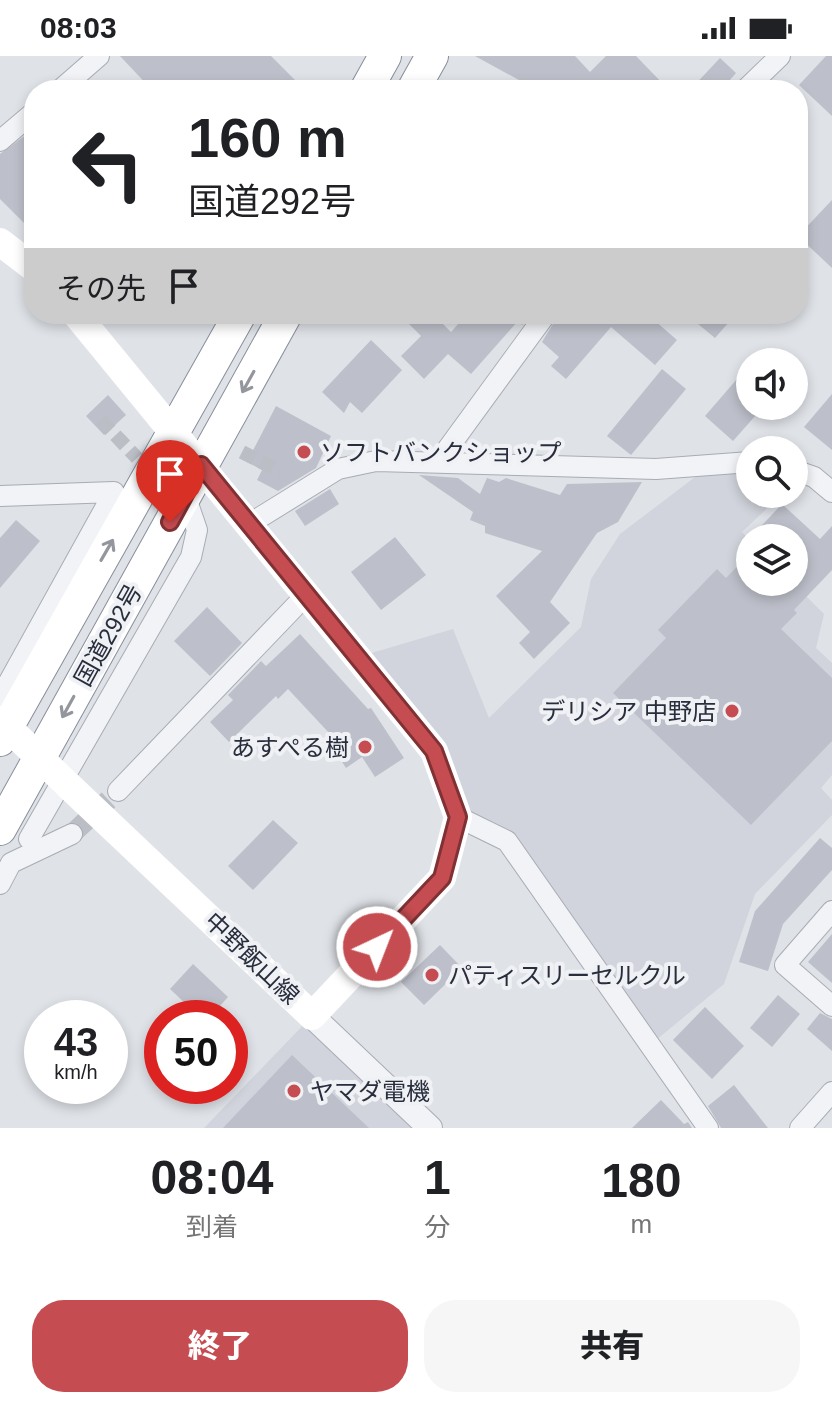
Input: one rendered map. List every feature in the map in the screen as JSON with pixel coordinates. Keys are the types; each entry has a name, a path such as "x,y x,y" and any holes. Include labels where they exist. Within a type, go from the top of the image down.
{"highway":[{"path":"372,80 385,56"},
{"path":"419,80 432,56"},
{"name":"国道292号","path":"0,740 234,324"},
{"name":"国道292号","path":"14,834 185,495 280,324"}],"main road":[{"path":"0,242 24,260"},
{"path":"84,324 251,523 434,751 458,817"},
{"name":"中野飯山線","path":"0,720 312,1016 442,878 458,817"}],"street":[{"path":"71,80 99,56"},
{"path":"755,80 780,56"},
{"path":"0,141 24,121"},
{"path":"438,462 539,324"},
{"path":"251,523 338,469 376,461 656,469 736,463"},
{"path":"808,475 832,492"},
{"path":"0,496 114,492 0,698"},
{"path":"118,791 306,595"},
{"path":"458,817 507,841 708,1128"},
{"path":"0,884 11,863 72,834"},
{"path":"832,911 785,965 832,1006"},
{"path":"312,1016 430,1128"},
{"path":"800,1128 832,1092"}],"shaded area":[{"path":"736,463 736,508 767,508 750,524 736,524 736,596 806,596 824,614 816,648 832,663 832,775 821,788 832,800 832,815 755,894 724,984 650,1045 507,841 458,817 434,751 358,657 453,629 489,718 581,627 591,579 620,534 711,465"},
{"path":"312,1016 430,1128 204,1128 227,1104 248,1104 248,1082"}],"building":[{"path":"120,56 271,56 295,80 143,80"},
{"path":"475,56 575,56 590,72 606,56 636,56 659,80 519,80"},
{"path":"826,56 832,56 832,116 808,93 808,80 804,80"},
{"path":"720,58 736,73 730,80 699,80"},
{"path":"24,136 24,223 0,199 0,154"},
{"path":"832,200 832,268 808,245 808,225"},
{"path":"409,324 443,324 451,332 458,324 515,324 471,374 448,354 424,379 401,356 421,336"},
{"path":"553,324 659,324 677,340 655,365 611,327 566,379 551,366 559,357 542,342"},
{"path":"698,324 727,324 715,338"},
{"path":"371,340 402,370 362,413 350,402 344,413 322,392"},
{"path":"662,369 686,389 631,455 607,436"},
{"path":"736,380 736,420 752,420 733,441 705,416"},
{"path":"832,394 832,450 804,427"},
{"path":"108,395 126,415 104,435 86,416"},
{"path":"276,406 331,436 316,468 278,491 257,480 262,470 247,462"},
{"path":"419,475 458,478 480,494 487,478 499,482 506,478 560,495 567,484 642,482 618,522 597,533 550,602 570,623 534,659 519,643 530,632 496,596 542,551 485,533 485,526 470,520 473,512"},
{"path":"330,489 339,504 305,526 295,511"},
{"name":"デリシア 中野店","path":"778,508 786,508 804,524 763,524"},
{"path":"16,520 40,541 0,588 0,538"},
{"name":"デリシア 中野店","path":"832,526 832,570 808,595 808,528 820,539"},
{"path":"395,537 426,575 381,610 351,572"},
{"name":"デリシア 中野店","path":"736,568 736,596 807,596 794,610 797,613 781,629 832,678 832,741 751,825 613,693 666,638 658,630 717,569 726,578"},
{"path":"207,607 242,643 210,676 174,641"},
{"path":"300,634 368,709 371,708 404,758 375,777 362,757 346,768 326,737 330,734 288,689 278,699 276,696 229,742 210,722 233,700 228,695 261,661 266,666"},
{"path":"273,820 298,843 253,890 228,866"},
{"path":"820,838 832,848 832,870 783,924 768,971 739,962 755,911"},
{"path":"832,934 832,983 808,962"},
{"name":"パティスリーセルクル","path":"440,945 462,968 424,1005 401,982"},
{"path":"193,964 228,997 225,1000 182,1000 170,989"},
{"path":"778,995 800,1014 772,1047 750,1028"},
{"path":"705,1007 744,1046 712,1079 673,1040"},
{"path":"820,1013 832,1019 832,1051 807,1029"},
{"name":"ヤマダ電機","path":"292,1055 369,1128 223,1128"},
{"path":"734,1085 768,1128 721,1128 708,1106"},
{"path":"661,1100 684,1124 688,1122 692,1128 632,1128"}],"tunnel":[{"path":"101,420 137,458"},
{"path":"242,452 280,471"},
{"path":"72,834 118,791"}],"place":[{"name":"ソフトバンクショップ","path":"304,452"},
{"name":"デリシア 中野店","path":"732,711"},
{"name":"あすぺる樹","path":"365,747"},
{"name":"パティスリーセルクル","path":"432,975"},
{"name":"ヤマダ電機","path":"294,1091"}],"route":[{"path":"170,522 201,465 434,751 458,817 442,878 377,947"}]}
